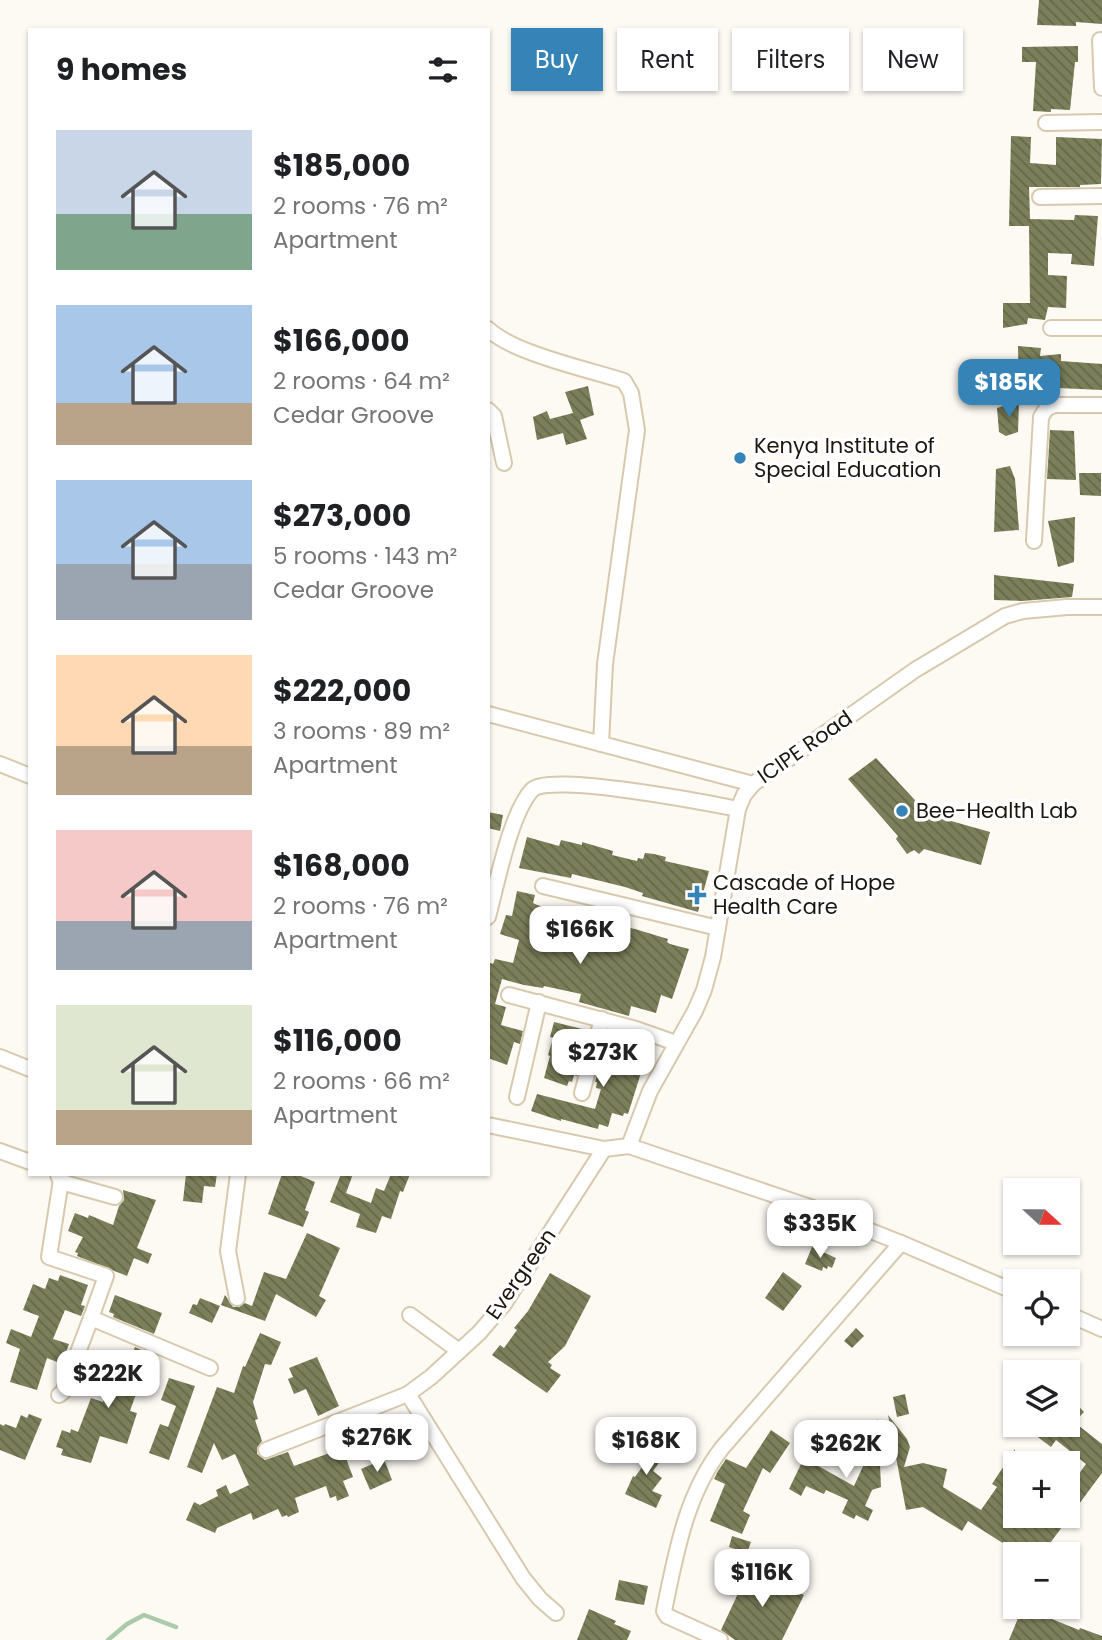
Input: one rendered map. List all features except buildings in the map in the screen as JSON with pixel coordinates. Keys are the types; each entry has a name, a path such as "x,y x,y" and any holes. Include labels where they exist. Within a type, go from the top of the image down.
{"street":[{"path":"1100,40 1102,88"},
{"path":"1046,123 1102,122"},
{"path":"1040,197 1102,197"},
{"path":"1051,328 1102,328"},
{"path":"490,331 528,351 624,381 631,393 637,430 605,664 601,744"},
{"path":"1034,541 1041,417 1046,409 1054,405 1102,405"},
{"path":"490,412 494,416 504,463"},
{"name":"ICIPE Road","path":"490,714 753,784 915,670 1005,615 1056,608 1102,607"},
{"path":"0,764 28,775"},
{"path":"490,910 521,806 534,787 542,784 571,783 738,809"},
{"path":"629,1146 650,1091 704,990 713,957 738,809 753,784"},
{"path":"543,886 718,928"},
{"path":"509,995 676,1043"},
{"path":"517,1097 538,1002"},
{"path":"582,1093 602,1020"},
{"path":"0,1057 28,1068"},
{"path":"490,1125 604,1149 629,1146 813,1208 1003,1287"},
{"name":"Evergreen","path":"266,1450 408,1394 431,1377 480,1333 504,1304 604,1149"},
{"path":"0,1151 28,1161"},
{"path":"237,1298 228,1251 238,1176"},
{"path":"59,1395 63,1392 106,1276 49,1257 60,1177 115,1197"},
{"path":"720,1640 667,1616 664,1611 682,1526 705,1474 722,1448 901,1243"},
{"path":"410,1315 459,1352"},
{"path":"91,1318 210,1368"},
{"path":"1080,1319 1102,1329"},
{"path":"408,1394 523,1578 556,1613"}],"waterway":[{"path":"108,1640 127,1624 144,1615 176,1627"}],"place":[{"name":"Kenya Institute of Special Education","path":"740,458"},
{"name":"Bee-Health Lab","path":"902,811"},
{"name":"Cascade of Hope Health Care","path":"697,895"}]}
